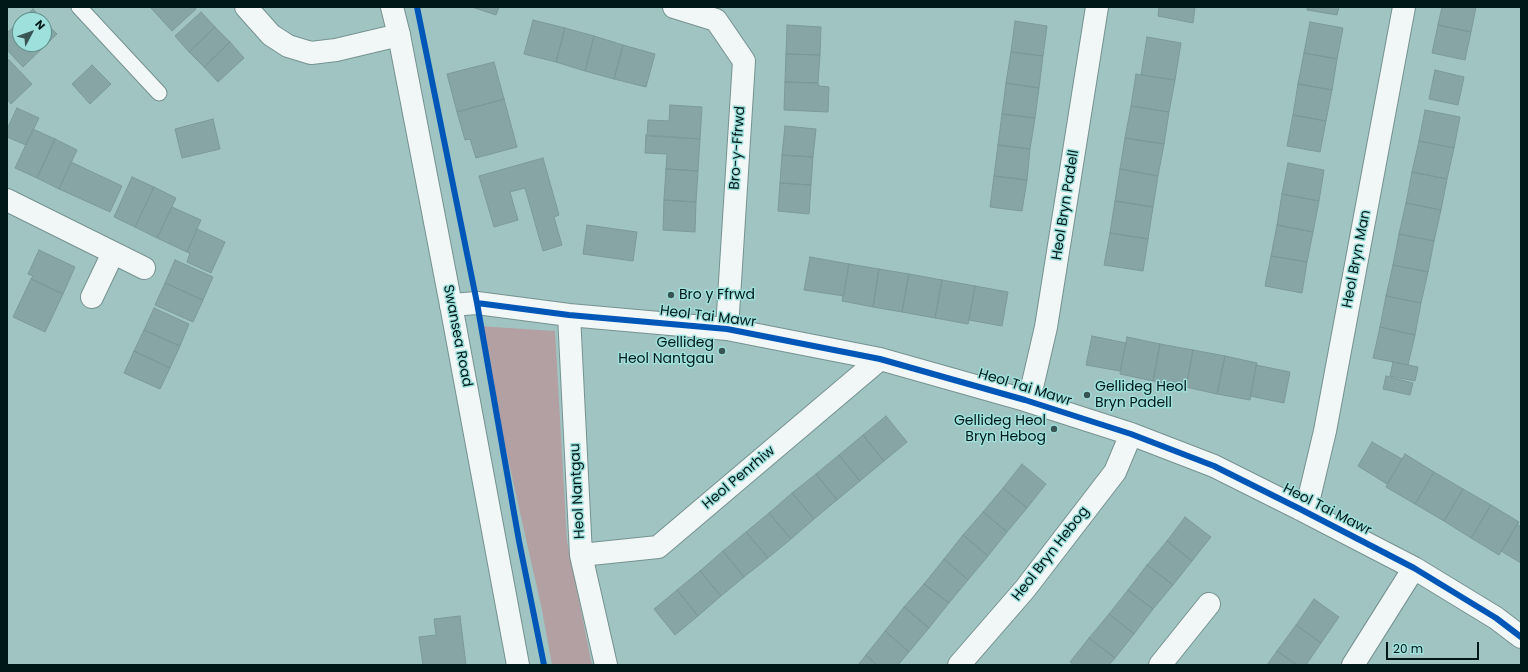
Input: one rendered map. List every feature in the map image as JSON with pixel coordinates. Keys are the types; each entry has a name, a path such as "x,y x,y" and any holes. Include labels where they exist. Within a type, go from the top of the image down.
{"street":[{"path":"246,7 271,35 288,46 311,53 336,50 399,35"},
{"name":"Swansea Road","path":"392,7 399,35 452,304 518,665"},
{"name":"Bro-y-Ffrwd","path":"674,7 716,20 744,61 727,329"},
{"name":"Heol Bryn Padell","path":"1025,400 1033,383 1046,327 1097,7"},
{"name":"Heol Bryn Man","path":"1300,509 1310,494 1325,431 1404,7"},
{"path":"7,200 144,268"},
{"path":"92,297 113,253"},
{"name":"Heol Tai Mawr","path":"452,304 477,303 569,315 727,329 880,359 1025,400 1131,434 1214,466 1414,568 1496,618 1521,637"},
{"name":"Heol Nantgau","path":"569,315 581,555 606,665"},
{"name":"Heol Penrhiw","path":"581,555 658,547 880,359"},
{"name":"Heol Bryn Hebog","path":"959,665 1025,588 1115,472 1131,434"},
{"path":"1353,665 1414,568"},
{"path":"1160,665 1209,604"}],"lane":[{"path":"79,7 159,93"}],"shaded area":[{"path":"478,326 555,331 567,541 592,665 552,665 542,610"}],"building":[{"path":"150,7 194,7 196,9 172,31"},
{"path":"472,7 499,7 496,15"},
{"path":"1159,7 1195,7 1193,23 1158,16"},
{"path":"1307,7 1339,7 1337,15 1307,10"},
{"path":"1442,7 1476,7 1471,32 1438,25"},
{"path":"201,12 215,27 189,52 175,36"},
{"path":"533,20 565,28 556,62 524,54"},
{"path":"1015,21 1047,26 1043,56 1011,52"},
{"path":"1310,22 1343,28 1337,59 1304,53"},
{"path":"787,25 821,27 820,55 786,54"},
{"path":"1438,25 1471,32 1465,60 1432,53"},
{"path":"215,27 230,42 204,67 189,52"},
{"path":"12,28 12,52 38,52 23,67 7,50 7,33"},
{"path":"565,28 594,36 585,71 556,62"},
{"path":"52,29 57,34 52,39"},
{"path":"594,36 623,45 614,79 585,71"},
{"path":"1147,37 1181,43 1175,80 1141,75"},
{"path":"230,42 244,58 218,82 204,67"},
{"path":"623,45 655,54 646,87 614,79"},
{"path":"1011,52 1043,56 1039,88 1006,83"},
{"path":"1304,53 1337,59 1332,90 1298,84"},
{"path":"786,54 820,55 818,83 785,82"},
{"path":"9,60 32,84 11,104 7,99 7,62"},
{"path":"494,62 504,99 457,112 447,74"},
{"path":"92,65 111,84 90,104 72,84"},
{"path":"1435,70 1464,77 1458,105 1429,99"},
{"path":"1136,74 1175,80 1169,112 1131,106"},
{"path":"785,82 818,83 819,86 829,87 828,112 784,110"},
{"path":"1006,83 1039,88 1035,118 1002,114"},
{"path":"1298,84 1332,90 1326,121 1293,115"},
{"path":"504,99 517,147 476,158 470,139 465,140 457,112"},
{"path":"670,105 702,107 700,139 647,136 648,120 669,121"},
{"path":"1131,106 1169,112 1164,144 1125,138"},
{"path":"17,108 39,118 26,145 7,137 7,129"},
{"path":"1425,110 1460,117 1454,148 1419,141"},
{"path":"1002,114 1035,118 1030,149 998,145"},
{"path":"1293,115 1326,121 1320,152 1287,146"},
{"path":"213,119 220,149 182,158 175,129"},
{"path":"785,126 816,129 813,157 782,155"},
{"path":"33,129 55,139 37,178 15,168"},
{"path":"646,135 700,139 698,171 666,169 667,154 645,153"},
{"path":"1125,138 1164,144 1158,176 1120,169"},
{"path":"55,139 77,150 59,189 37,178"},
{"path":"1419,141 1454,148 1447,179 1412,172"},
{"path":"998,145 1030,149 1027,180 994,176"},
{"path":"782,155 813,157 811,185 780,183"},
{"path":"543,158 559,215 554,217 562,245 543,251 525,188 510,192 518,220 494,227 479,176"},
{"path":"71,162 122,186 110,212 59,189"},
{"path":"1288,163 1324,170 1319,201 1282,194"},
{"path":"666,169 698,171 696,202 664,200"},
{"path":"1120,169 1158,176 1153,207 1115,201"},
{"path":"1412,172 1447,179 1441,210 1406,203"},
{"path":"994,176 1027,180 1022,211 990,207"},
{"path":"132,177 154,187 135,227 114,217"},
{"path":"780,183 811,185 809,214 778,211"},
{"path":"154,187 176,198 157,238 135,227"},
{"path":"1282,194 1319,201 1313,232 1277,225"},
{"path":"664,200 696,202 695,232 663,230"},
{"path":"1115,201 1153,207 1148,239 1110,233"},
{"path":"1406,203 1441,210 1434,241 1399,234"},
{"path":"172,207 201,220 187,252 157,238"},
{"path":"587,225 637,232 633,261 583,254"},
{"path":"1277,225 1313,232 1307,262 1271,256"},
{"path":"197,229 225,242 211,273 187,262 190,253 187,252"},
{"path":"1110,233 1148,239 1143,271 1104,265"},
{"path":"1399,234 1434,241 1428,272 1393,265"},
{"path":"39,250 75,267 63,294 31,279 33,276 28,274"},
{"path":"1271,256 1307,262 1302,293 1265,286"},
{"path":"810,257 849,264 844,296 804,290"},
{"path":"175,260 213,277 203,300 165,283"},
{"path":"849,264 879,269 873,307 842,301"},
{"path":"1393,265 1428,272 1421,303 1386,296"},
{"path":"879,269 909,274 902,312 873,307"},
{"path":"909,274 942,280 935,318 902,312"},
{"path":"31,279 63,294 45,332 13,317"},
{"path":"942,280 975,286 968,324 935,318"},
{"path":"165,283 203,300 193,322 155,305"},
{"path":"975,286 1008,292 1002,326 969,320"},
{"path":"1386,296 1421,303 1415,335 1380,327"},
{"path":"154,308 189,324 180,346 144,330"},
{"path":"1380,327 1415,335 1408,365 1373,358"},
{"path":"144,330 180,346 170,368 134,351"},
{"path":"1092,336 1126,343 1120,371 1086,365"},
{"path":"1127,337 1160,344 1153,381 1120,374"},
{"path":"1160,344 1193,350 1186,387 1153,381"},
{"path":"1193,350 1225,356 1217,394 1186,387"},
{"path":"134,351 170,368 160,389 124,373"},
{"path":"1225,356 1257,363 1250,400 1217,394"},
{"path":"1393,362 1418,367 1415,381 1390,376"},
{"path":"1256,365 1290,372 1284,403 1250,396"},
{"path":"1386,376 1413,383 1410,395 1383,389"},
{"path":"886,416 907,442 884,461 863,435"},
{"path":"863,435 884,461 860,481 839,455"},
{"path":"1372,442 1402,459 1387,484 1358,466"},
{"path":"1405,454 1434,472 1415,504 1386,487"},
{"path":"839,455 860,481 837,500 816,474"},
{"path":"1022,464 1046,484 1027,508 1003,488"},
{"path":"1434,472 1463,489 1444,521 1415,504"},
{"path":"816,474 837,500 814,519 792,493"},
{"path":"1003,488 1027,508 1007,532 983,512"},
{"path":"1463,489 1491,505 1471,538 1444,521"},
{"path":"792,493 814,519 791,539 769,513"},
{"path":"1491,505 1519,522 1499,555 1471,538"},
{"path":"983,512 1007,532 988,556 963,535"},
{"path":"769,513 791,539 768,558 746,532"},
{"path":"1185,517 1211,537 1192,561 1167,541"},
{"path":"1517,524 1521,527 1521,563 1501,551"},
{"path":"746,532 768,558 744,577 723,551"},
{"path":"963,535 988,556 968,580 944,559"},
{"path":"1167,541 1192,561 1173,585 1147,565"},
{"path":"723,551 744,577 721,596 700,571"},
{"path":"944,559 968,580 949,603 924,584"},
{"path":"1147,565 1173,585 1153,609 1128,590"},
{"path":"700,571 721,596 698,616 677,590"},
{"path":"924,584 949,603 929,628 904,607"},
{"path":"677,590 698,616 675,635 654,609"},
{"path":"1128,590 1153,609 1134,634 1109,614"},
{"path":"1314,599 1339,617 1321,643 1296,625"},
{"path":"904,607 929,628 909,652 885,631"},
{"path":"1109,614 1134,634 1115,658 1089,638"},
{"path":"460,616 466,665 423,665 419,637 436,635 434,619"},
{"path":"1296,625 1321,643 1306,665 1297,665 1277,651"},
{"path":"885,631 909,652 898,665 877,665 866,655"},
{"path":"1089,638 1115,658 1109,665 1074,665 1070,662"},
{"path":"1277,651 1297,665 1267,665"},
{"path":"866,655 877,665 858,665"}],"cycle path":[{"path":"417,7 477,303 519,541 544,665"},
{"path":"477,303 569,315 727,329 880,359 1025,400 1131,434 1214,466 1414,568 1496,618 1521,637"}],"place":[{"name":"Bro y Ffrwd","path":"671,295"},
{"name":"Gellideg Heol Nantgau","path":"722,351"},
{"name":"Gellideg Heol Bryn Padell","path":"1087,395"},
{"name":"Gellideg Heol Bryn Hebog","path":"1054,429"}]}
